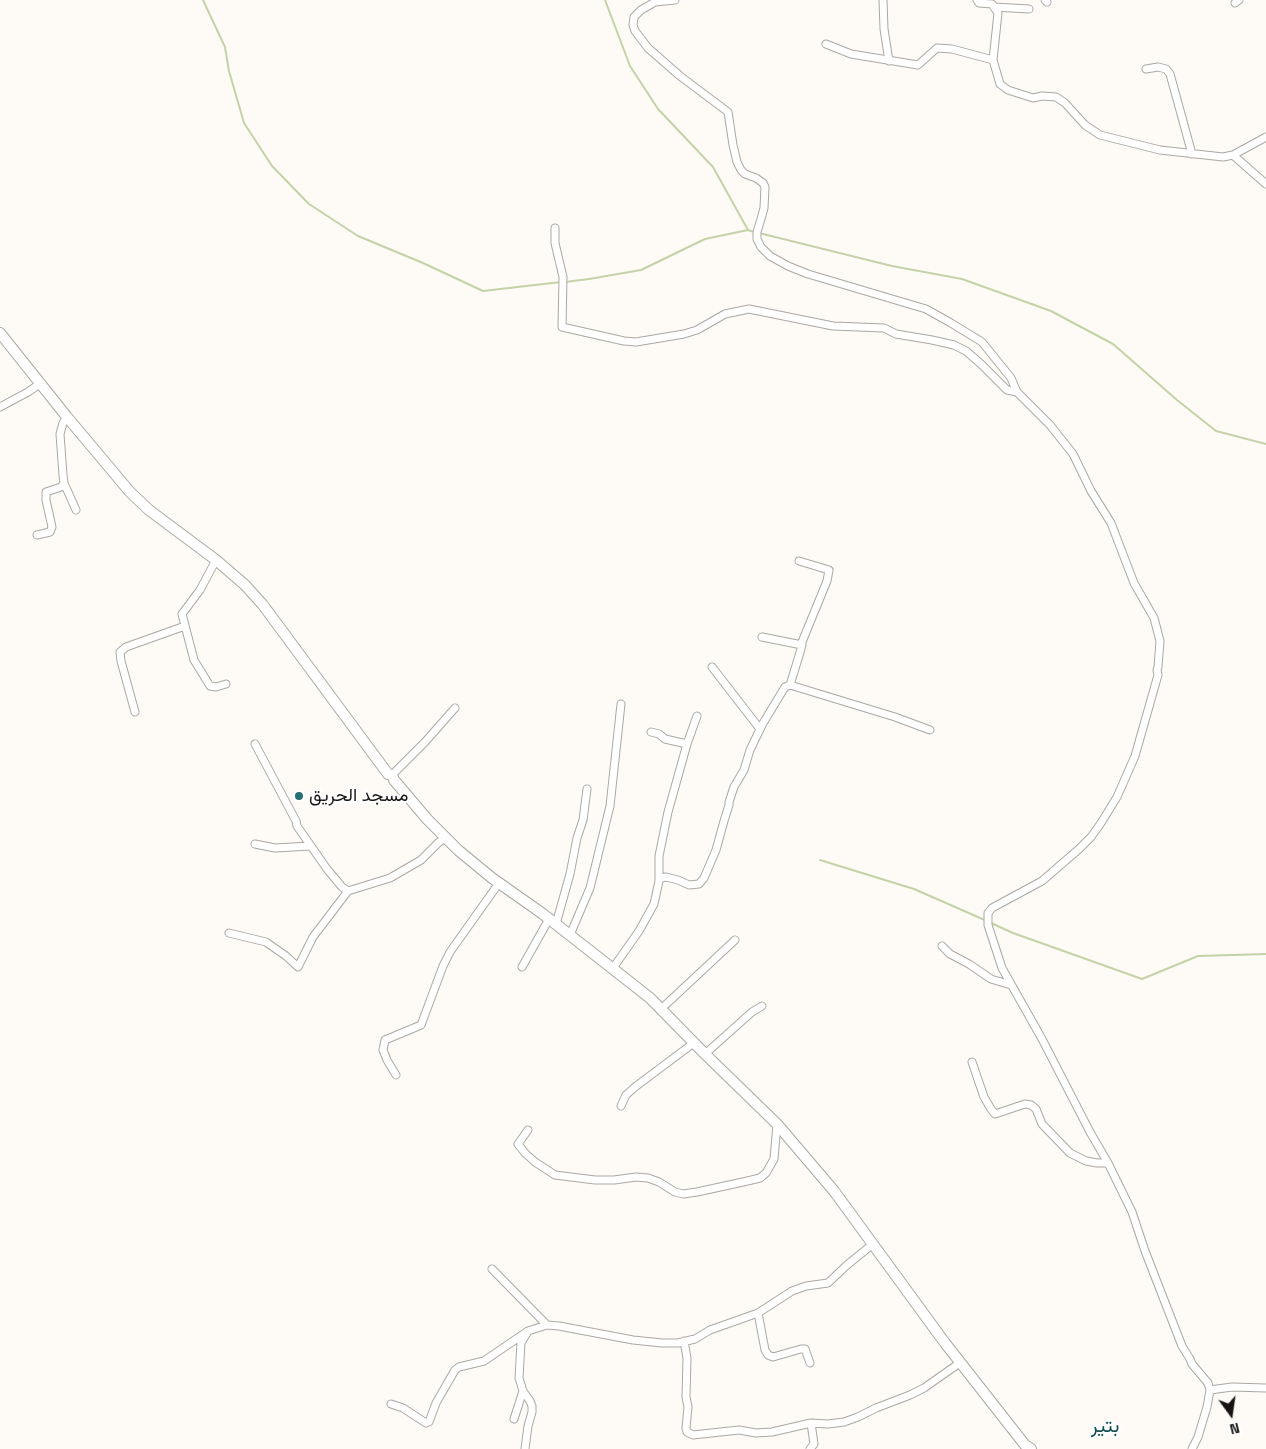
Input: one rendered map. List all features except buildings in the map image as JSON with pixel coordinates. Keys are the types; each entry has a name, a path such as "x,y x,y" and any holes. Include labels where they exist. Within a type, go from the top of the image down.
{"street":[{"path":"675,0 655,1 641,10 634,17 633,25 635,32 654,54 728,112 737,162 741,170 763,182 765,186 764,208 757,232 757,239 761,247 770,256 808,274 926,309 982,342 1011,378 1017,392 1050,425 1073,454 1091,491 1111,522 1134,583 1154,618 1160,641 1158,675 1135,756 1117,797 1091,837 1042,881 992,908 988,913 988,925 1002,968 1108,1163 1135,1219 1145,1251 1182,1346 1192,1364 1208,1383 1210,1390 1204,1418 1198,1438 1192,1449"},
{"path":"883,0 889,61"},
{"path":"977,0 992,4 998,13 993,60 1000,84 1008,90 1033,98 1042,96 1056,97 1065,103 1085,125 1100,135 1160,150 1224,157 1233,155 1266,137"},
{"path":"994,7 1029,9"},
{"path":"826,44 851,54 918,65 937,48 952,49 993,60"},
{"path":"1146,69 1158,67 1166,69 1170,74 1192,154"},
{"path":"1233,155 1266,184"},
{"path":"555,228 555,243 563,278 562,327 636,342 684,334 697,330 725,314 749,309 833,326 884,328 896,334 954,345 966,351 1007,390 1017,392"},
{"path":"2,339 41,383 130,492 149,510 216,560 245,585 263,605 388,774 392,775 426,819 492,878 570,935 650,998 777,1124 834,1191 945,1343 1025,1445 1031,1449"},
{"path":"0,407 41,383"},
{"path":"67,417 60,434 64,483 76,510"},
{"path":"37,535 50,532 52,527 46,492 61,487 64,483"},
{"path":"216,560 200,590 182,614 194,660 210,686 216,687 226,684"},
{"path":"659,881 661,878 671,878 689,885 699,884 704,878 716,850 731,795 744,770 750,750 760,728 786,687 790,685 802,642 827,581 829,570 799,561"},
{"path":"135,712 120,652 126,647 185,626"},
{"path":"762,638 802,645"},
{"path":"712,667 760,728"},
{"path":"790,685 895,717 930,730"},
{"path":"570,935 590,888 610,806 621,704"},
{"path":"392,775 455,708"},
{"path":"613,968 652,909 659,881 659,861 663,835 686,744 697,716"},
{"path":"651,732 659,734 666,739 686,744"},
{"path":"255,744 297,826 342,887 348,890 390,878 421,860 438,842 446,838"},
{"path":"522,967 552,922 570,874 577,838 583,820 586,789"},
{"path":"255,844 275,848 310,846"},
{"path":"396,1075 383,1050 385,1040 421,1025 450,952 500,883"},
{"path":"229,932 266,942 298,967 312,937 345,897 348,890"},
{"path":"661,1008 734,940"},
{"path":"942,946 950,954 991,979 1011,984"},
{"path":"705,1054 752,1012 762,1006"},
{"path":"621,1106 626,1095 635,1087 695,1042"},
{"path":"972,1062 984,1097 995,1114 1025,1104 1031,1105 1036,1109 1042,1124 1070,1154 1086,1161 1108,1163"},
{"path":"528,1130 518,1144 535,1162 555,1175 595,1180 648,1178 659,1182 675,1192 683,1194 760,1178 766,1173 774,1159 777,1124"},
{"path":"392,1404 427,1422 455,1370 459,1367 484,1361 528,1331 547,1325 580,1329 633,1340 662,1343 695,1339 710,1330 758,1314 772,1303 806,1286 828,1283 872,1244"},
{"path":"492,1269 547,1325"},
{"path":"758,1314 765,1350 768,1355 774,1357 801,1349 805,1350 810,1363"},
{"path":"525,1449 532,1406 522,1391 519,1378 521,1343 528,1331"},
{"path":"684,1341 687,1358 686,1397 688,1407 686,1428 687,1432 693,1435 740,1430 756,1433 772,1432 811,1423 828,1424 844,1422 924,1388 961,1362"},
{"path":"1210,1390 1232,1387 1266,1388"},
{"path":"514,1419 522,1391"},
{"path":"810,1449 814,1444 811,1423"}],"waterway":[{"path":"203,0 225,47 229,71 244,123 272,166 309,204 358,236 483,291 561,282"},
{"path":"605,0 630,66 658,109 713,167 748,230"},
{"path":"565,282 641,270 705,239 748,230 754,232"},
{"path":"759,233 892,266 962,279 1051,311 1113,344 1216,431 1266,444"},
{"path":"820,860 914,889 987,921"},
{"path":"991,923 1013,933 1142,979 1198,956 1266,954"}],"place":[{"name":"مسجد الحريق","path":"299,796"}],"district":[{"name":"بتير","path":"1105,1427"}]}
